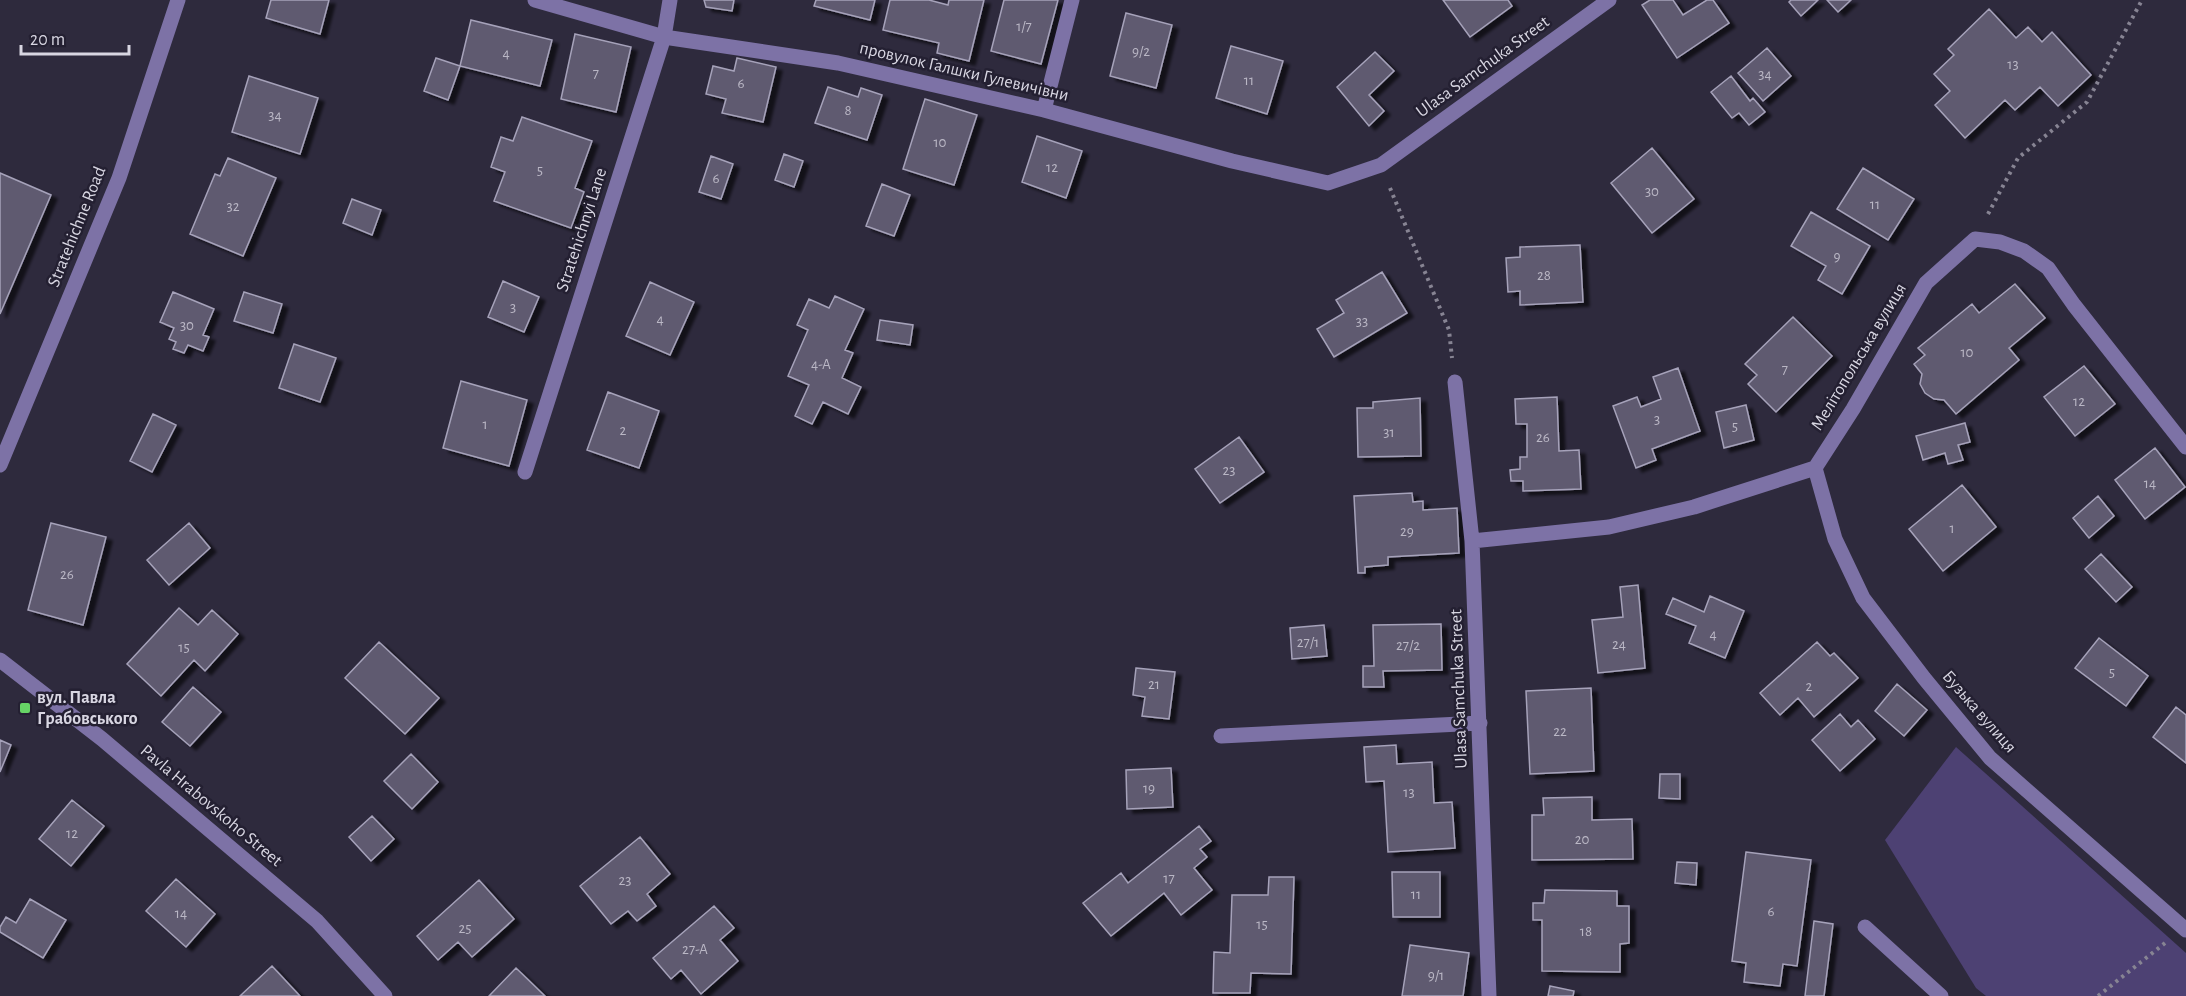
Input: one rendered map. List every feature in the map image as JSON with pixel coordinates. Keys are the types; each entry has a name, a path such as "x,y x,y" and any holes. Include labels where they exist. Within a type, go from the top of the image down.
{"street":[{"name":"Stratehichne Road","path":"0,465 119,178 178,0"},
{"name":"провулок Галшки Гулевичівни","path":"535,0 664,36 838,63 1044,110 1232,161 1328,183 1381,165"},
{"name":"Stratehichnyi Lane","path":"525,471 664,36 670,0"},
{"path":"1044,110 1072,0"},
{"name":"Ulasa Samchuka Street","path":"1381,165 1609,0"},
{"path":"1975,238 2000,242 2024,250 2048,268 2074,305 2186,447"},
{"name":"Мелітопольська вулиця","path":"1815,468 1853,409 1926,282 1975,238"},
{"name":"Ulasa Samchuka Street","path":"1455,382 1473,541 1489,996"},
{"path":"1473,541 1609,526 1694,507 1815,468"},
{"name":"Бузька вулиця","path":"1815,468 1835,539 1863,598 1924,678 1990,758 2185,929"},
{"name":"Pavla Hrabovskoho Street","path":"0,660 102,739 316,921 385,996"},
{"path":"1221,736 1480,723"},
{"path":"1865,927 1941,996"}],"path":[{"path":"1975,238 2018,158 2087,102 2142,0"},
{"path":"1381,165 1449,330 1455,382"},
{"path":"2097,996 2185,929"}],"shaded area":[{"path":"1956,747 2186,953 2186,996 1986,996 1976,988 1885,840"}],"building":[{"path":"271,0 329,0 320,34 266,18"},
{"path":"704,0 734,0 732,11 706,7"},
{"path":"816,0 875,0 870,20 814,6"},
{"path":"890,0 929,0 948,5 949,0 984,0 969,61 937,53 939,43 883,30"},
{"path":"1004,0 1058,0 1041,64 991,51"},
{"path":"1443,0 1508,0 1512,6 1470,37"},
{"path":"1650,0 1673,0 1683,15 1707,0 1713,0 1729,23 1677,58 1642,5"},
{"path":"1791,0 1818,0 1801,16 1789,2"},
{"path":"1827,0 1851,0 1838,12"},
{"path":"1989,9 2016,38 2028,27 2042,42 2052,32 2091,75 2058,106 2040,87 2015,110 2005,100 1965,138 1935,105 1950,91 1934,74 1954,55 1948,49"},
{"path":"1126,13 1172,25 1156,88 1110,76"},
{"path":"471,20 552,40 540,86 460,66"},
{"path":"575,34 631,47 616,112 561,99"},
{"path":"1231,46 1283,61 1267,114 1216,98"},
{"path":"1767,48 1791,76 1763,101 1738,73"},
{"path":"1375,52 1394,71 1369,95 1384,111 1369,126 1337,87"},
{"path":"436,58 460,66 448,100 424,91"},
{"path":"737,58 776,67 763,122 722,113 726,99 706,94 713,66 734,71"},
{"path":"249,76 318,98 300,154 232,132"},
{"path":"1731,76 1750,101 1753,98 1765,112 1749,125 1739,113 1732,118 1711,92"},
{"path":"828,87 858,97 861,88 882,95 867,140 815,123"},
{"path":"925,99 977,115 954,185 903,169"},
{"path":"522,117 592,141 575,188 584,192 571,228 494,201 505,172 491,167 501,137 513,141"},
{"path":"1037,136 1082,151 1066,198 1022,182"},
{"path":"1652,148 1694,199 1652,233 1611,183"},
{"path":"784,154 803,161 794,187 775,180"},
{"path":"711,156 733,164 721,199 699,192"},
{"path":"228,158 276,178 243,256 190,234 215,174 220,176"},
{"path":"1863,168 1914,199 1888,240 1837,209"},
{"path":"0,173 51,195 0,314"},
{"path":"882,184 910,195 894,236 866,226"},
{"path":"352,199 381,210 372,235 343,223"},
{"path":"1811,212 1870,246 1842,294 1818,280 1826,266 1791,246"},
{"path":"1580,245 1583,302 1520,305 1520,291 1508,292 1506,258 1520,257 1520,247"},
{"path":"1382,272 1407,313 1334,357 1317,329 1344,313 1336,300"},
{"path":"503,281 539,297 524,332 488,317"},
{"path":"650,282 694,302 670,355 626,336"},
{"path":"2015,284 2045,318 2009,348 2019,360 1956,414 1944,400 1934,399 1925,393 1920,384 1922,374 1914,364 1925,355 1918,348 1972,304 1979,313"},
{"path":"173,292 214,309 203,335 209,337 203,351 188,345 184,353 173,349 176,342 169,339 174,328 160,322"},
{"path":"244,292 282,304 273,333 234,321"},
{"path":"835,296 864,309 845,350 853,353 842,378 861,387 848,414 823,402 812,424 795,416 809,385 788,376 808,330 797,325 809,299 829,308"},
{"path":"1793,317 1832,356 1776,412 1748,384 1757,375 1745,364"},
{"path":"880,320 913,325 910,345 877,340"},
{"path":"294,344 336,358 320,402 279,388"},
{"path":"2084,366 2115,404 2075,436 2044,397"},
{"path":"1678,368 1700,431 1652,449 1656,460 1636,468 1613,406 1637,397 1641,407 1661,399 1653,377"},
{"path":"461,381 527,400 509,466 443,448"},
{"path":"608,392 659,411 639,468 587,450"},
{"path":"1557,397 1559,451 1579,450 1581,489 1523,491 1523,481 1511,481 1510,470 1520,469 1520,457 1527,457 1527,424 1516,424 1515,399"},
{"path":"1420,398 1421,456 1358,457 1357,408 1373,408 1373,402"},
{"path":"1746,405 1754,440 1724,448 1716,412"},
{"path":"153,414 176,425 152,472 130,461"},
{"path":"1965,423 1970,442 1958,445 1963,460 1948,464 1945,453 1923,460 1916,436"},
{"path":"1239,437 1264,472 1220,503 1195,469"},
{"path":"2155,448 2185,487 2145,519 2115,480"},
{"path":"1962,485 1996,527 1943,571 1909,529"},
{"path":"1412,493 1413,502 1423,501 1423,510 1457,508 1459,553 1388,557 1388,565 1365,567 1365,573 1358,573 1354,496"},
{"path":"2098,496 2114,516 2089,538 2073,518"},
{"path":"51,523 106,537 83,625 28,610"},
{"path":"189,523 210,548 169,585 147,560"},
{"path":"2101,554 2132,587 2116,602 2085,569"},
{"path":"1638,585 1645,668 1598,673 1592,620 1623,617 1620,587"},
{"path":"1710,596 1744,611 1725,658 1689,643 1696,626 1666,614 1673,598 1704,612"},
{"path":"179,608 198,625 212,610 238,634 205,671 194,660 161,696 127,664"},
{"path":"1441,624 1442,670 1383,671 1384,687 1363,687 1363,666 1374,666 1373,625"},
{"path":"1324,625 1327,656 1292,659 1290,628"},
{"path":"2099,638 2148,676 2126,706 2075,668"},
{"path":"379,642 439,698 405,734 345,678"},
{"path":"1817,642 1830,656 1834,653 1858,678 1814,717 1798,698 1780,715 1760,693"},
{"path":"1136,668 1175,672 1169,719 1142,716 1145,697 1133,695"},
{"path":"1897,684 1927,710 1904,736 1875,711"},
{"path":"193,687 221,712 190,746 162,722"},
{"path":"1591,688 1594,771 1530,774 1526,691"},
{"path":"2176,707 2186,715 2186,763 2153,737"},
{"path":"1840,714 1851,727 1858,720 1875,739 1840,771 1812,740"},
{"path":"0,740 11,745 0,772"},
{"path":"1396,745 1397,764 1432,762 1434,803 1452,802 1455,848 1388,852 1384,781 1366,782 1364,747"},
{"path":"411,754 438,782 412,809 384,781"},
{"path":"1171,768 1173,807 1127,809 1126,770"},
{"path":"1660,774 1680,774 1680,799 1659,798"},
{"path":"1592,797 1592,820 1632,819 1633,859 1532,860 1532,815 1544,815 1543,798"},
{"path":"72,800 104,826 71,866 39,839"},
{"path":"372,816 394,839 371,861 349,837"},
{"path":"1199,826 1211,841 1200,849 1207,857 1194,868 1212,890 1181,915 1164,893 1111,936 1083,903 1121,873 1128,883"},
{"path":"640,837 670,874 647,894 656,906 637,921 628,911 611,924 580,886"},
{"path":"1746,852 1811,860 1797,966 1783,964 1780,986 1744,982 1746,963 1732,961"},
{"path":"1677,862 1697,863 1696,885 1675,883"},
{"path":"1392,872 1440,872 1440,917 1393,917"},
{"path":"1269,877 1294,877 1291,974 1251,973 1250,993 1213,993 1214,952 1230,953 1232,895 1268,895"},
{"path":"176,879 215,914 186,947 146,911"},
{"path":"479,880 514,919 472,957 458,942 438,960 417,936"},
{"path":"1545,890 1617,891 1617,906 1629,906 1629,943 1620,944 1620,972 1542,971 1542,920 1533,920 1533,903 1544,903"},
{"path":"30,899 66,920 43,958 0,932 0,927 6,917 16,923"},
{"path":"714,906 734,928 720,940 738,961 701,994 681,970 671,979 653,958"},
{"path":"1814,921 1833,924 1824,996 1805,996"},
{"path":"1410,945 1469,953 1463,996 1402,996"},
{"path":"272,966 300,996 240,996"},
{"path":"516,968 545,996 489,996"},
{"path":"1550,986 1574,991 1573,996 1548,996"}],"place":[{"name":"вул. Павла Грабовського","path":"25,708"}]}
